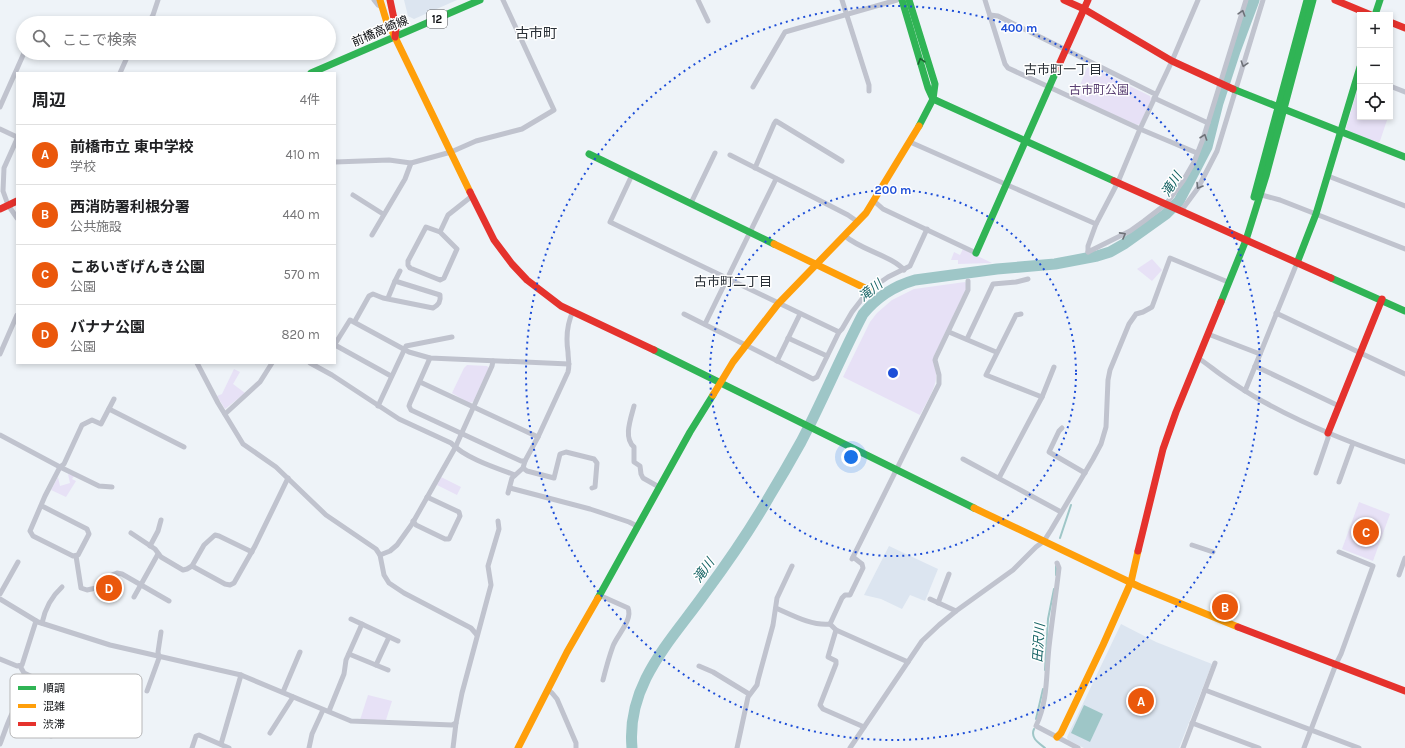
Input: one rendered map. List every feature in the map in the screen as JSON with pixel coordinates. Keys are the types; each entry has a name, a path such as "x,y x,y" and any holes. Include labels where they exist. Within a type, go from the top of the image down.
{"street":[{"path":"152,16 158,0"},
{"path":"374,0 378,5 381,3 388,26 395,37 494,240 515,268 535,288 561,306 720,382 1044,542 1131,582 1247,631 1405,691"},
{"name":"前橋高崎線","path":"313,72 480,0"},
{"path":"336,162 389,160 411,162 450,152 476,141 522,129 554,110 503,0"},
{"path":"698,0 708,21"},
{"path":"842,0 869,86 869,91"},
{"path":"753,87 785,32 897,0"},
{"path":"902,0 928,88 933,98 1297,263 1382,299 1405,311"},
{"path":"518,748 567,652 690,432 720,382 745,346 778,304 815,264 845,236 866,213 910,142 933,98 935,80 909,0"},
{"path":"985,0 1006,67 1140,129 1197,153"},
{"path":"1064,0 1084,9 1172,61 1221,84 1405,158"},
{"path":"874,201 884,209 976,253 1088,0"},
{"path":"1197,0 1172,61 1154,96 1118,182 1096,224 1088,246 1088,252 1130,231 1167,204 1175,193 1197,153 1221,84 1246,0"},
{"path":"1180,210 1198,188 1217,151 1263,0"},
{"path":"1281,108 1307,0"},
{"path":"1057,737 1061,733 1131,582 1163,449 1176,412 1246,240 1281,108 1313,0"},
{"path":"1334,0 1364,12"},
{"path":"1377,12 1380,0"},
{"path":"391,1 396,28 395,37"},
{"path":"990,15 998,16 1066,49 1208,123"},
{"path":"1393,23 1405,28"},
{"path":"17,72 21,60"},
{"path":"120,72 126,60"},
{"path":"0,106 16,74"},
{"path":"1245,391 1316,214 1357,78"},
{"path":"1393,87 1405,92"},
{"path":"755,168 776,121 842,161"},
{"path":"0,129 16,137"},
{"path":"16,141 4,168 3,194 16,217"},
{"path":"910,142 1096,224"},
{"path":"691,203 715,153"},
{"path":"590,154 869,290"},
{"path":"730,155 818,199 858,222"},
{"path":"372,235 405,179 411,162"},
{"path":"632,175 610,222 838,332"},
{"path":"1328,176 1405,206"},
{"path":"705,324 776,179"},
{"path":"1257,194 1280,200 1405,250"},
{"path":"353,195 383,214"},
{"path":"440,232 448,215 472,196"},
{"path":"0,209 16,201"},
{"path":"426,227 440,232 457,249 444,278 440,280 410,268 408,265 408,261 426,227"},
{"path":"684,314 813,379 818,377 838,332 842,329 852,312 869,290 888,277 910,266 928,229"},
{"path":"845,236 854,243 897,264 904,270"},
{"path":"850,748 925,638 956,612 1002,579 1036,547 1044,542 1099,448 1106,427 1108,380 1110,370 1136,314 1152,307 1170,258 1228,282"},
{"path":"388,298 400,270"},
{"path":"967,339 993,284 1016,282 1028,279"},
{"path":"355,321 369,296 373,294 383,298 433,308 440,302 440,295 395,281"},
{"path":"830,624 842,598 845,595 850,594 863,568 862,564 853,558 939,384 939,375 935,360 968,290 968,281"},
{"path":"1316,473 1328,438 1328,433 1382,299"},
{"path":"573,312 568,326 568,372 523,468 512,478 509,491 590,509 638,526"},
{"path":"1276,313 1405,374"},
{"path":"777,361 800,314"},
{"path":"1021,314 1016,315 996,352 986,375 1042,397"},
{"path":"0,354 16,317"},
{"path":"336,342 348,321 351,320 414,354 430,358 493,362 569,364"},
{"path":"949,332 996,352"},
{"path":"1208,334 1260,354"},
{"path":"378,406 406,346 452,337"},
{"path":"788,338 827,356"},
{"path":"336,345 391,376"},
{"path":"430,358 410,403 409,406 411,410 521,461 525,461"},
{"path":"1198,358 1245,391 1279,410 1328,433 1405,462"},
{"path":"380,555 390,551 398,545 414,521 455,448 493,362"},
{"path":"198,364 218,403 247,448 270,462 323,513 376,549 380,555 384,575 389,583 404,593 471,628 477,635"},
{"path":"225,414 260,382 271,364"},
{"path":"312,364 404,422 451,443 455,448 473,458 515,475"},
{"path":"320,368 323,364"},
{"path":"1255,366 1339,406"},
{"path":"999,478 1042,397 1054,367"},
{"path":"420,382 538,437"},
{"path":"76,556 73,556 33,536 30,531 45,496 60,467 64,464 82,425 92,420 101,424 114,399"},
{"path":"634,406 629,424 629,439 630,444 634,447 634,460 640,466 643,478 660,487"},
{"path":"109,409 184,447"},
{"path":"1062,428 1050,447 1049,452 1085,473"},
{"path":"0,435 99,486 112,487"},
{"path":"1339,482 1353,443"},
{"path":"523,468 527,471 554,478 560,454 566,452 594,460 597,463 595,487 592,488"},
{"path":"963,459 1061,512"},
{"path":"192,566 228,585 232,584 252,552 288,478"},
{"path":"414,521 416,525 445,539 449,539 460,516 459,512 427,497"},
{"path":"42,506 87,529 89,534 76,556 81,588 87,590 96,588"},
{"path":"150,546 159,529 161,520"},
{"path":"453,748 456,724 477,635 491,585 488,566 499,529 498,521"},
{"path":"131,533 150,546 161,557 183,570 192,566 204,545 215,535 252,552"},
{"path":"1192,545 1213,552"},
{"path":"1304,748 1341,654 1372,566 1339,552"},
{"path":"134,597 158,554"},
{"path":"1399,575 1405,558"},
{"path":"0,594 18,562"},
{"path":"1057,563 1059,568 1048,658 1046,690 1044,704 1036,726 1078,748"},
{"path":"737,748 746,704 749,694 755,687 758,680 779,592 792,566"},
{"path":"112,575 117,573 122,574 169,600"},
{"path":"938,603 949,574"},
{"path":"42,623 46,609 56,592 62,587"},
{"path":"600,595 628,608 629,611 625,624 613,646 603,680"},
{"path":"0,599 36,621 107,644 159,657 225,670 241,675 351,721 456,724"},
{"path":"930,600 956,612"},
{"path":"776,608 814,623 822,625 830,624"},
{"path":"351,619 398,641"},
{"path":"20,666 22,664 36,621"},
{"path":"329,711 344,674 349,654 362,624"},
{"path":"830,624 836,630 908,662"},
{"path":"836,630 828,657 836,661 836,664 820,705 823,709 864,727"},
{"path":"147,691 159,657 161,632"},
{"path":"376,665 389,637"},
{"path":"283,692 300,652"},
{"path":"349,654 388,670"},
{"path":"0,658 20,666 26,674"},
{"path":"1183,748 1215,663"},
{"path":"699,666 713,672 749,694"},
{"path":"221,744 241,675"},
{"path":"548,690 555,695 557,699 576,743 576,748"},
{"path":"1205,690 1359,748"},
{"path":"270,732 293,697"},
{"path":"309,748 312,734 322,710"},
{"path":"0,744 10,719"},
{"path":"1192,723 1259,748"},
{"path":"192,748 198,735 229,748"}],"shaded area":[{"path":"404,0 457,0 414,19 408,16"},
{"path":"889,546 938,569 925,601 910,595 902,609 881,599 864,595"},
{"path":"1121,624 1156,642 1212,664 1179,748 1084,748 1068,740 1067,737"}],"green space":[{"name":"古市町公園","path":"1091,67 1150,96 1151,100 1140,124 1137,125 1077,98 1076,95 1087,68"},
{"path":"1357,92 1357,120 1387,120 1378,143 1349,131 1346,128"},
{"path":"963,249 992,263 958,264 958,260 951,260 954,252 960,255"},
{"path":"1152,259 1162,270 1152,281 1137,269"},
{"path":"965,282 967,285 966,289 934,356 936,381 920,415 843,377 870,322 877,313 892,300 914,289"},
{"path":"467,365 487,366 489,368 473,402 469,403 452,393 464,368"},
{"path":"234,369 240,372 233,384 245,393 225,409 217,396 222,394"},
{"path":"68,474 74,476 72,479 76,481 66,497 51,490 58,477 60,486 70,483"},
{"path":"441,477 461,487 457,495 437,485"},
{"path":"1359,502 1390,514 1373,561 1342,549"},
{"path":"368,695 392,701 386,720 360,720"}],"water":[{"path":"1084,705 1103,714 1090,742 1071,733"}],"waterway":[{"name":"滝川","path":"632,748 632,725 636,704 643,683 665,646 714,581 762,509 801,442 863,314 874,302 886,293 900,285 915,280 997,269 1055,264 1110,252 1124,244 1166,214 1179,201 1207,147 1218,103 1254,0"},
{"name":"田沢川","path":"1060,538 1071,505"},
{"name":"田沢川","path":"1056,566 1056,575"},
{"name":"田沢川","path":"1045,670 1048,619 1054,589"},
{"name":"田沢川","path":"1036,719 1043,689"},
{"name":"田沢川","path":"1034,729 1034,738 1045,748"}],"traffic: fast":[{"path":"313,72 480,0"},
{"path":"902,0 928,88 933,99 1114,181"},
{"path":"909,0 935,84 933,99 919,126"},
{"path":"1254,197 1307,0"},
{"path":"1221,302 1246,240 1266,176 1313,0"},
{"path":"1376,12 1380,0"},
{"path":"976,253 1058,67"},
{"path":"1297,263 1316,214 1357,77"},
{"path":"1233,89 1405,157"},
{"path":"589,154 774,244"},
{"path":"1331,278 1405,311"},
{"path":"654,350 974,508"},
{"path":"598,598 690,432 713,395"}],"traffic: slow":[{"path":"380,0 388,26 392,31 470,192"},
{"path":"713,395 733,362 778,304 866,213 919,126"},
{"path":"774,244 869,290"},
{"path":"974,508 1140,587 1238,627"},
{"path":"1057,737 1061,733 1131,582 1138,551"},
{"path":"518,748 567,652 598,598"}],"traffic: jam":[{"path":"390,0 396,28 395,37"},
{"path":"1064,0 1084,9 1172,61 1233,89"},
{"path":"1058,67 1088,0"},
{"path":"1335,0 1364,12"},
{"path":"1393,23 1405,28"},
{"path":"1114,181 1331,278"},
{"path":"470,192 494,240 512,264 527,280 561,306 654,350"},
{"path":"0,209 16,201"},
{"path":"1328,433 1382,299"},
{"path":"1138,551 1163,449 1176,412 1221,302"},
{"path":"1238,627 1405,691"}],"place":[{"name":"こあいぎげんき公園","path":"1366,532"},
{"name":"バナナ公園","path":"109,588"},
{"name":"西消防署利根分署","path":"1225,607"},
{"name":"前橋市立 東中学校","path":"1141,701"}],"district":[{"name":"古市町","path":"536,33"},
{"name":"古市町一丁目","path":"1063,69"},
{"name":"古市町二丁目","path":"733,281"}]}
